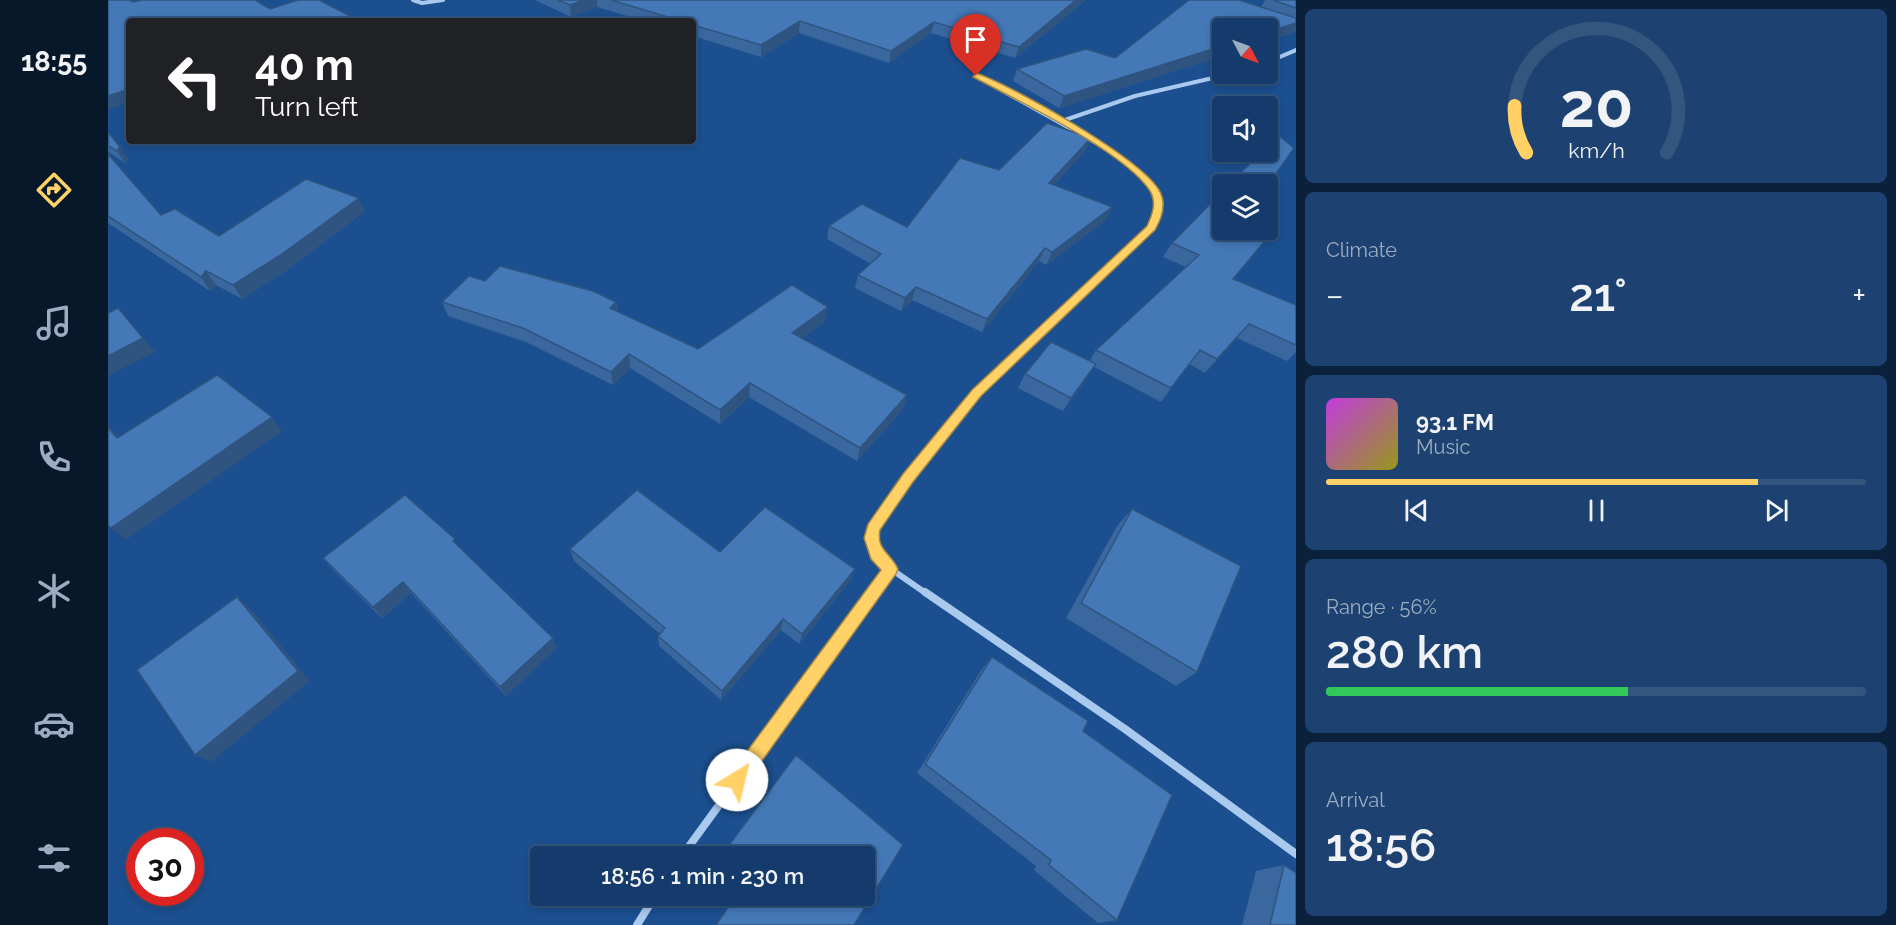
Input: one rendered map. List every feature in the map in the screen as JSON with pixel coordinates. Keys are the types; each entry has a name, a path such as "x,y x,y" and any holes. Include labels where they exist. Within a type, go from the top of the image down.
{"street":[{"path":"413,0 422,3 443,0"},
{"path":"1278,58 1296,50"},
{"path":"976,76 1062,121 1127,163 1155,192 1159,210 1152,228 976,393 908,478 874,528 871,538 876,555 891,569 1125,729 1296,854"},
{"path":"1062,121 1135,96 1212,78"},
{"path":"689,846 891,569"},
{"path":"637,925 649,906"}],"building":[{"path":"108,0 133,2 142,0 255,0 270,9 298,0 319,0 354,18 126,18 126,90 108,96"},
{"path":"558,0 584,0 570,5"},
{"path":"611,0 1076,0 1019,47 934,22 891,51 800,21 761,45 696,26 696,18 671,18"},
{"path":"1189,0 1239,0 1296,18 1296,23 1278,29 1278,18 1212,18 1212,49 1064,96 1017,69 1086,49 1115,58"},
{"path":"1273,0 1296,0 1296,8"},
{"path":"1047,123 1091,138 1049,183 1112,207 1052,252 1045,248 987,319 916,287 905,298 858,275 881,254 829,226 862,204 907,227 960,158 999,170"},
{"path":"108,132 120,147 117,151 108,146"},
{"path":"1278,135 1294,148 1276,174 1239,174 1252,162 1278,162"},
{"path":"108,154 161,215 175,209 219,236 306,179 359,198 279,256 233,285 206,271 201,277 108,216"},
{"path":"1212,202 1212,240 1266,240 1233,279 1296,305 1296,345 1249,324 1217,359 1200,350 1171,388 1096,350 1199,255 1172,243"},
{"path":"500,266 593,291 616,302 610,308 698,349 792,285 828,307 792,333 907,395 860,448 750,383 720,410 629,354 611,372 523,328 442,302 469,276 485,281"},
{"path":"118,308 143,338 108,356 108,313"},
{"path":"1051,342 1096,364 1071,398 1025,374"},
{"path":"217,375 272,417 111,528 108,525 108,428 117,438"},
{"path":"637,490 720,552 765,507 855,569 802,634 783,619 722,691 658,636 665,628 570,549"},
{"path":"405,495 455,539 453,541 553,638 500,687 403,582 373,607 323,558"},
{"path":"1132,509 1241,566 1197,672 1081,603"},
{"path":"237,597 298,671 195,755 137,670"},
{"path":"992,657 1088,721 1083,731 1172,795 1117,920 1049,865 1051,860 925,764"},
{"path":"796,755 903,845 875,891 875,846 728,846"},
{"path":"1284,865 1296,873 1296,925 1270,925"},
{"path":"729,906 866,906 854,925 716,925"}],"route":[{"path":"737,780 891,569 876,555 871,538 874,528 908,478 976,393 1152,228 1159,210 1155,192 1127,163 1062,121 976,76"}]}
